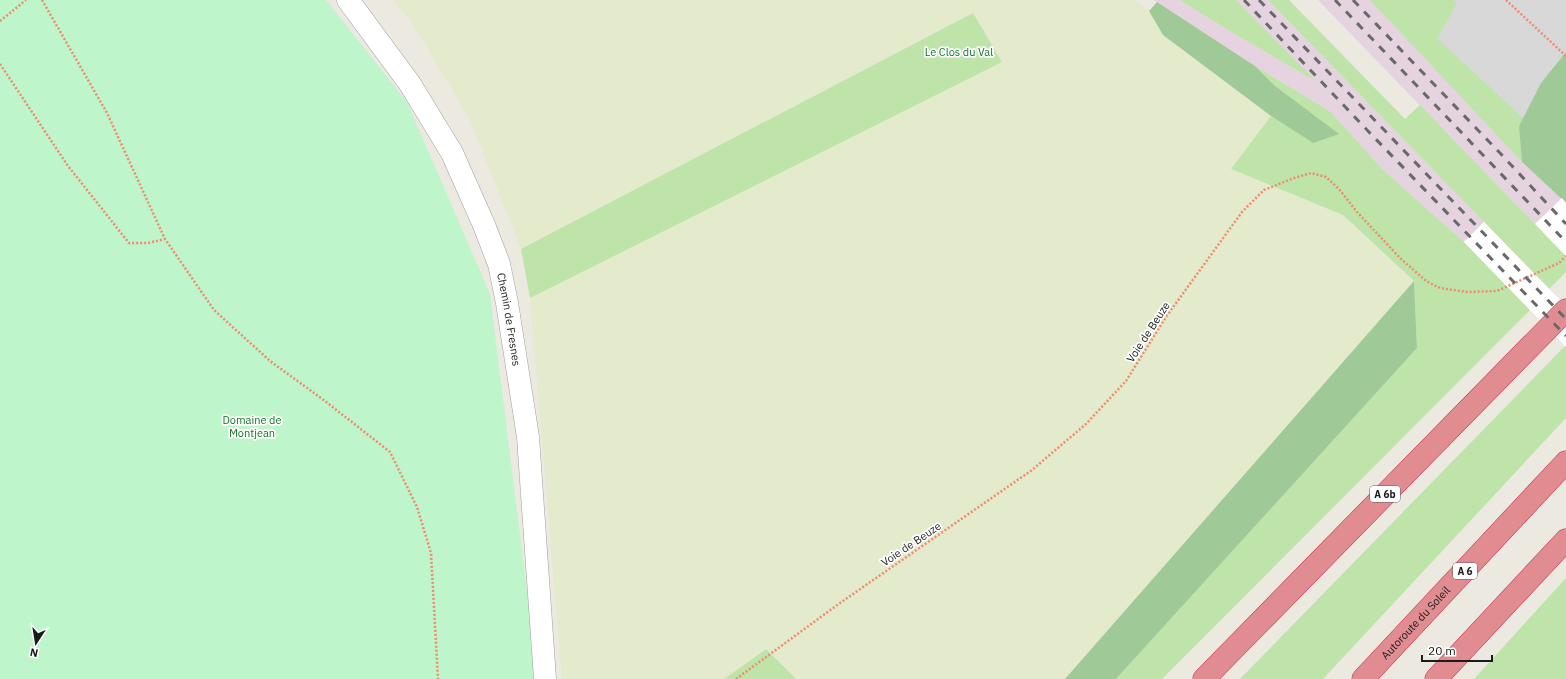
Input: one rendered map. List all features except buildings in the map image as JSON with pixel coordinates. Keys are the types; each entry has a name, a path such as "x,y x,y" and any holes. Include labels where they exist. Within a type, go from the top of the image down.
{"highway":[{"name":"A 6b","path":"1204,679 1566,310"},
{"name":"Autoroute du Soleil","path":"1363,679 1566,462"},
{"path":"1436,679 1566,540"}],"street":[{"name":"Chemin de Fresnes","path":"348,0 410,84 452,153 484,225 499,264 507,303 528,436 546,679"}],"path":[{"path":"0,20 26,0"},
{"path":"42,0 107,113 165,239 214,310 270,361 325,401 390,452 417,507 431,553 438,679"},
{"path":"1506,0 1566,56"},
{"path":"0,64 68,166 129,243 148,243 165,239"},
{"name":"Voie de Beuze","path":"736,679 840,603 1032,470 1086,424 1126,381 1166,317 1242,212 1264,190 1311,173 1326,177 1339,189 1357,212 1401,259 1426,281 1440,288 1467,292 1497,291 1559,263 1566,256"}],"shaded area":[{"path":"1154,0 1180,0 1233,33 1315,80 1236,0 1268,0 1484,222 1464,242 1382,169 1331,112 1255,66"},
{"path":"1318,0 1370,0 1522,162 1562,198 1535,224"},
{"path":"1370,0 1566,0 1566,203 1522,162"}],"green space":[{"name":"Domaine de Montjean","path":"0,0 326,0 407,102 490,294 538,679 0,679"},
{"path":"393,0 1135,0 1149,11 1163,35 1271,116 1231,169 1343,215 1414,281 1065,679 796,679 765,649 724,679 562,679 530,298 1002,61 973,13 521,249 470,120 411,21"},
{"path":"1180,0 1236,0 1316,81 1233,33"},
{"path":"1268,0 1289,0 1405,119 1420,105 1566,256 1566,272 1549,289"},
{"path":"1370,0 1454,0 1457,4 1437,38 1523,118 1519,126 1522,162"},
{"path":"1157,2 1255,66 1275,86 1339,134 1313,143 1271,116 1163,35 1149,11"},
{"name":"Le Clos du Val","path":"973,13 1002,62 530,298 521,249"},
{"path":"1566,52 1566,203 1522,162 1519,126 1541,83"},
{"path":"1255,66 1331,112 1382,169 1464,242 1530,310 1162,679 1116,679 1417,348 1414,281 1343,215 1231,169 1271,116 1313,143 1275,86"},
{"path":"1414,281 1417,348 1116,679 1065,679"},
{"path":"1565,346 1566,418 1323,679 1240,679"},
{"path":"1566,578 1566,679 1474,679"},
{"path":"766,649 796,679 724,679"}],"pier":[{"path":"1562,198 1566,203 1566,256 1535,224"},
{"path":"1484,222 1566,306 1566,347 1464,242"}],"railway":[{"path":"1244,0 1566,336"},
{"path":"1259,0 1566,319"},
{"path":"1335,0 1566,242"},
{"path":"1353,0 1566,224"}]}
